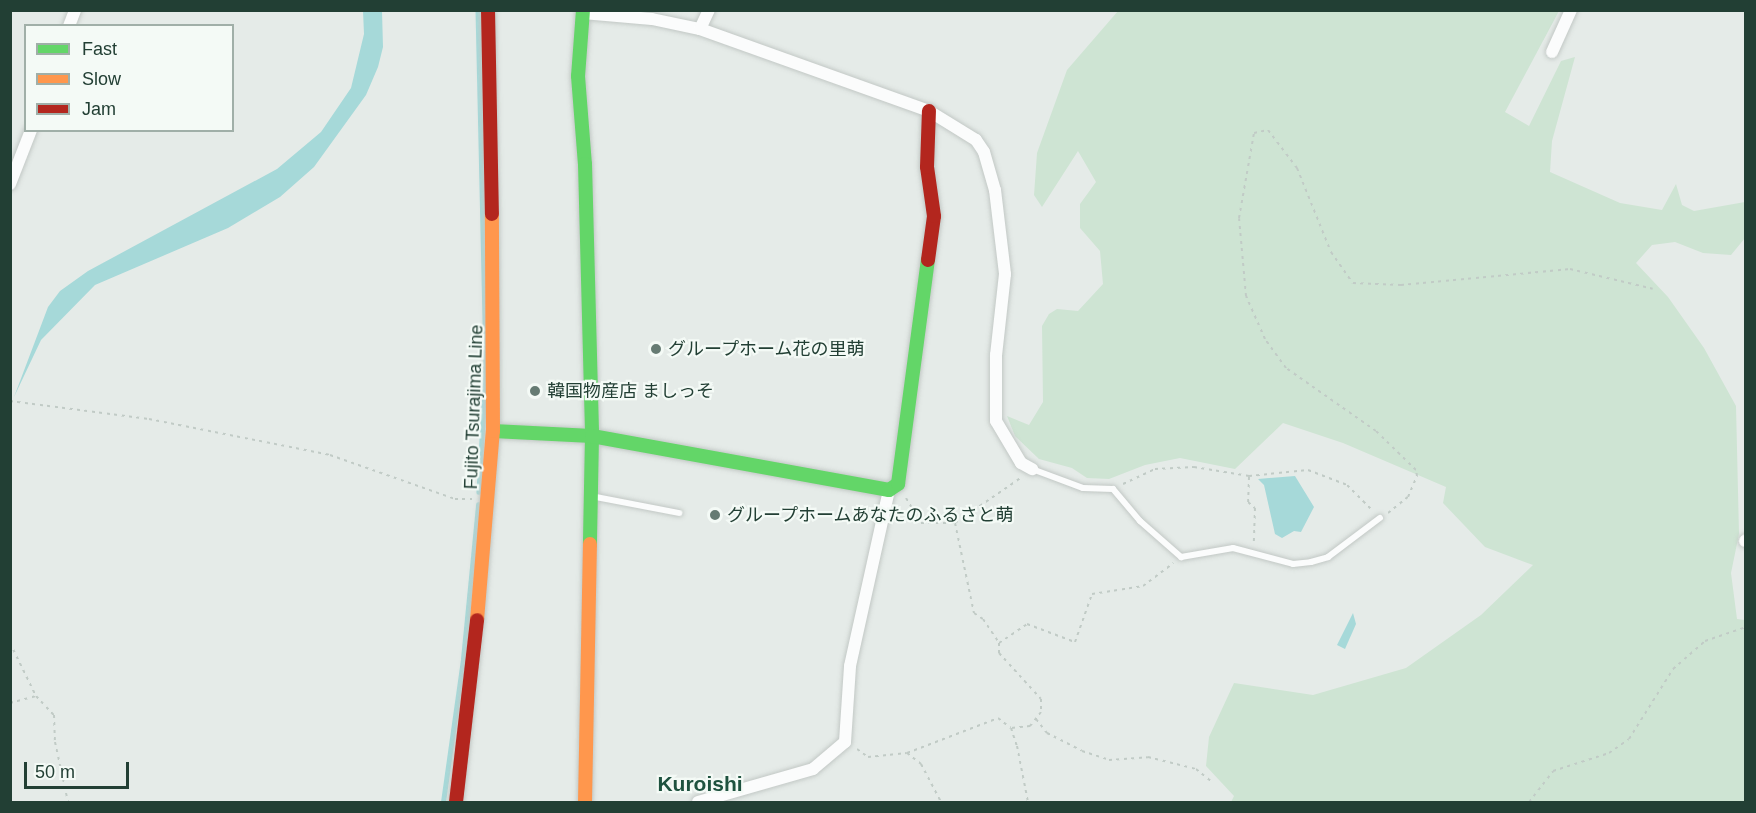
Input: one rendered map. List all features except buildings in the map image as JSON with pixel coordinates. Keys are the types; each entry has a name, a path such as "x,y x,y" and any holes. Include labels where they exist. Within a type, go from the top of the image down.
{"street":[{"name":"Fujito Tsurajima Line","path":"456,802 489,498 492,432 495,348 488,10"},
{"path":"700,29 709,10"},
{"path":"1552,52 1571,10"},
{"path":"585,802 592,436 586,174 578,76 583,12 652,19 700,29 929,111 976,140 984,152 995,190 1005,274 996,355 996,421 1021,463 1032,469"},
{"path":"698,802 813,769 845,742 850,666 893,487 934,216 927,166 929,111"},
{"path":"10,184 30,132"},
{"path":"492,432 592,436 893,487"}],"lane":[{"path":"1032,469 1083,488 1113,489 1140,521 1181,557 1233,548 1293,564 1311,562 1328,557 1380,518"},
{"path":"591,496 679,513"}],"path":[{"path":"1113,489 1155,469 1194,467 1249,476 1308,470 1347,485 1380,518 1408,497 1418,476 1416,470 1376,431 1286,368 1265,339 1246,297 1239,218 1254,133 1268,130 1296,168 1330,252 1353,283 1401,285 1570,268 1653,289"},
{"path":"10,401 149,419 330,455 455,499 489,498"},
{"path":"893,487 921,523 955,523 1032,469"},
{"path":"1249,476 1248,502 1255,508 1252,552"},
{"path":"955,523 974,613 983,619 999,643 999,653 1041,699 1041,712 1030,726 1011,728"},
{"path":"999,643 1027,624 1075,642 1092,594 1143,586 1181,557"},
{"path":"1529,802 1553,771 1609,753 1629,739 1673,669 1705,641 1746,627"},
{"path":"10,643 36,696 54,715 55,742 68,802"},
{"path":"10,704 36,696"},
{"path":"845,742 868,757 907,753 998,718 1011,728 1028,802"},
{"path":"1036,719 1047,733 1082,751 1109,760 1158,759 1196,769 1212,782"},
{"path":"907,753 921,764 941,802"}],"green space":[{"path":"1118,11 1559,11 1505,112 1529,126 1561,61 1575,57 1552,141 1550,172 1620,203 1662,210 1676,184 1682,205 1694,211 1745,202 1745,238 1731,255 1703,253 1675,242 1652,245 1636,263 1668,297 1704,348 1736,406 1739,534 1731,573 1737,619 1745,620 1745,802 1231,802 1234,796 1206,766 1209,737 1234,683 1313,695 1406,668 1481,615 1533,565 1485,547 1443,503 1446,487 1343,443 1283,423 1235,469 1180,458 1145,465 1109,479 1087,478 1072,468 1039,459 1015,436 1007,416 1029,425 1043,402 1042,326 1049,314 1057,309 1078,311 1103,284 1100,251 1080,228 1080,204 1096,182 1078,151 1042,207 1034,195 1037,153 1067,70"}],"water":[{"path":"363,11 382,11 383,47 378,67 366,95 314,167 280,197 228,228 95,285 41,340 14,397 48,307 60,291 88,271 277,169 321,132 351,88 364,34"},
{"path":"1295,476 1314,507 1301,532 1294,531 1282,538 1275,534 1264,485 1258,479"},
{"path":"1353,613 1356,624 1345,649 1337,645"}],"waterway":[{"path":"478,10 486,370 479,492"},
{"path":"443,802 463,659 478,505"}],"traffic: fast":[{"path":"583,10 578,76 585,164 592,436 590,544"},
{"path":"493,431 592,436 889,490 898,484 928,260"}],"traffic: slow":[{"path":"477,620 493,431 492,214"},
{"path":"585,802 590,544"}],"traffic: jam":[{"path":"488,10 492,214"},
{"path":"928,260 934,216 927,167 929,111"},
{"path":"456,802 477,620"}],"place":[{"name":"グループホーム花の里萌","path":"656,349"},
{"name":"韓国物産店 ましっそ","path":"535,391"},
{"name":"グループホームあなたのふるさと萌","path":"715,515"}],"district":[{"name":"Kuroishi","path":"700,784"}]}
